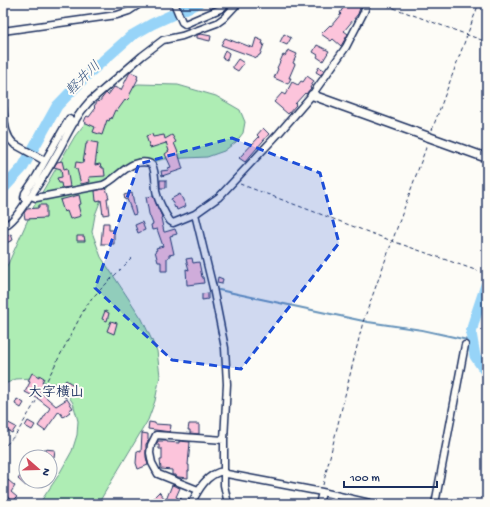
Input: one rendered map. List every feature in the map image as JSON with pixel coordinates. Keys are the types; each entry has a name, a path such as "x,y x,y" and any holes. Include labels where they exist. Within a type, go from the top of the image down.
{"street":[{"path":"3,32 117,15 130,11 141,3"},
{"path":"174,4 182,22 188,24 220,9 228,3"},
{"path":"3,227 12,220 44,177 82,110 89,102 159,42 182,36 217,23 224,18 238,3"},
{"path":"75,122 69,119 42,160 36,177 25,193 24,198 36,198 103,185 122,170 133,164 138,162 148,163 152,165 154,170 157,195 170,221 173,223 195,214 219,197 279,133 312,95 346,47 367,3"},
{"path":"312,95 487,158"},
{"path":"3,108 8,138 23,150 42,160"},
{"path":"195,214 225,348 226,384 224,485 228,504"},
{"path":"435,504 464,345"},
{"path":"198,490 158,474 152,463 150,453 151,446 156,435 224,440"},
{"path":"192,504 198,490 203,484 212,476 224,471 228,474 322,492 374,504"},
{"path":"319,504 322,492"}],"path":[{"path":"380,3 487,42"},
{"path":"322,492 363,322 479,3"},
{"path":"234,181 392,241 478,271"},
{"path":"3,451 6,445 17,433 35,403 87,304 89,304 133,257"}],"highlighted area":[{"path":"232,138 320,173 339,243 241,369 172,360 95,288 139,164"}],"green space":[{"path":"138,84 178,85 216,96 240,110 245,122 243,133 236,142 224,151 207,157 164,159 145,164 120,176 110,185 102,197 95,215 92,232 101,257 142,319 157,351 160,376 155,401 148,420 98,504 39,504 49,489 58,489 58,476 72,451 77,435 78,421 73,403 67,394 51,384 33,378 16,379 3,385 3,271 8,264 34,206 75,136 95,111 113,96"}],"building":[{"path":"346,3 361,5 358,14 344,31 348,34 341,46 333,39 331,41 321,34 330,25 331,26 341,14 340,13"},
{"path":"201,34 211,36 210,41 197,38 197,35"},
{"path":"284,34 291,38 287,45 280,42"},
{"path":"225,38 253,48 256,38 263,41 262,44 264,44 260,55 257,58 221,45"},
{"path":"317,45 329,51 323,61 313,52"},
{"path":"225,50 229,53 227,60 222,58"},
{"path":"288,50 297,54 293,63 295,64 288,84 274,78 283,55 285,56"},
{"path":"238,59 244,63 238,71 233,68 233,66"},
{"path":"319,67 324,70 321,75 316,72"},
{"path":"130,72 138,75 138,79 129,96 130,97 126,101 125,100 117,111 115,110 109,121 107,120 102,135 93,132 95,127 84,122 86,117 89,117 95,109 94,106 106,93 108,95 114,87 121,90"},
{"path":"307,76 314,81 311,88 295,104 296,105 288,114 274,102 282,93 285,95 292,82 298,85 301,81 303,82"},
{"path":"263,128 269,134 245,162 239,158 259,137 257,135"},
{"path":"152,134 153,137 164,135 165,139 172,135 176,142 174,143 183,169 162,176 161,171 169,170 168,168 171,167 165,154 169,151 166,142 150,148 146,136"},
{"path":"87,141 98,143 95,165 100,164 102,168 104,168 105,176 89,177 90,182 81,184 77,169 75,168 76,162 83,163"},
{"path":"62,161 64,169 67,168 70,187 62,188 61,183 59,183 57,178 62,177 61,169 54,167 57,162"},
{"path":"160,180 166,180 166,188 160,188"},
{"path":"106,188 109,198 107,198 109,214 103,215 101,200 96,201 95,191"},
{"path":"132,193 136,214 133,215 124,195"},
{"path":"180,194 186,206 177,210 171,199"},
{"path":"79,195 81,204 78,205 81,216 70,219 67,211 64,212 60,200"},
{"path":"153,196 162,217 164,232 175,229 177,234 170,236 174,254 169,255 167,258 167,271 161,271 161,262 158,262 155,251 157,250 156,248 163,246 157,229 152,230 151,225 153,224 149,214 146,197"},
{"path":"39,205 46,205 46,218 25,219 24,213 27,209 38,208"},
{"path":"142,222 145,230 138,233 135,225"},
{"path":"103,223 109,223 109,230 114,230 114,244 101,244"},
{"path":"11,234 13,240 6,243 6,236"},
{"path":"77,236 84,236 85,241 77,241"},
{"path":"192,258 193,263 199,262 204,283 187,285 186,269 189,270 186,259"},
{"path":"218,277 223,279 222,284 217,283"},
{"path":"208,293 208,299 202,300 202,294"},
{"path":"105,311 109,313 107,321 102,319"},
{"path":"111,321 117,323 114,334 107,331"},
{"path":"32,373 44,378 42,382 44,384 40,392 56,406 67,399 73,408 63,417 59,411 45,431 38,426 50,408 37,398 25,392 30,382 28,381"},
{"path":"66,380 75,386 66,398 57,391"},
{"path":"53,383 59,387 56,391 50,387"},
{"path":"17,399 24,403 21,408 15,404"},
{"path":"3,420 16,427 12,433 3,428"},
{"path":"28,421 35,425 32,430 25,426"},
{"path":"149,422 171,425 170,432 148,429"},
{"path":"189,424 199,424 199,434 190,433 190,430 188,430"},
{"path":"142,433 148,434 149,440 146,444 146,457 148,465 138,469 136,463 137,451 141,452"},
{"path":"158,441 179,443 179,441 190,442 188,478 172,475 172,470 161,469 160,460 162,460 162,449 159,449 159,445 156,445"},
{"path":"8,480 15,486 11,492 17,497 13,501 3,493 3,487"},
{"path":"172,485 180,488 176,497 182,499 181,504 158,504 153,498 159,492 166,500"}],"waterway":[{"name":"軽井川","path":"3,189 23,167 57,106 88,74 131,36 152,24 198,3"},
{"path":"487,282 471,333 475,356 487,374"},
{"path":"219,290 368,322 422,330 472,341"}],"district":[{"name":"大字横山","path":"56,393"}]}
